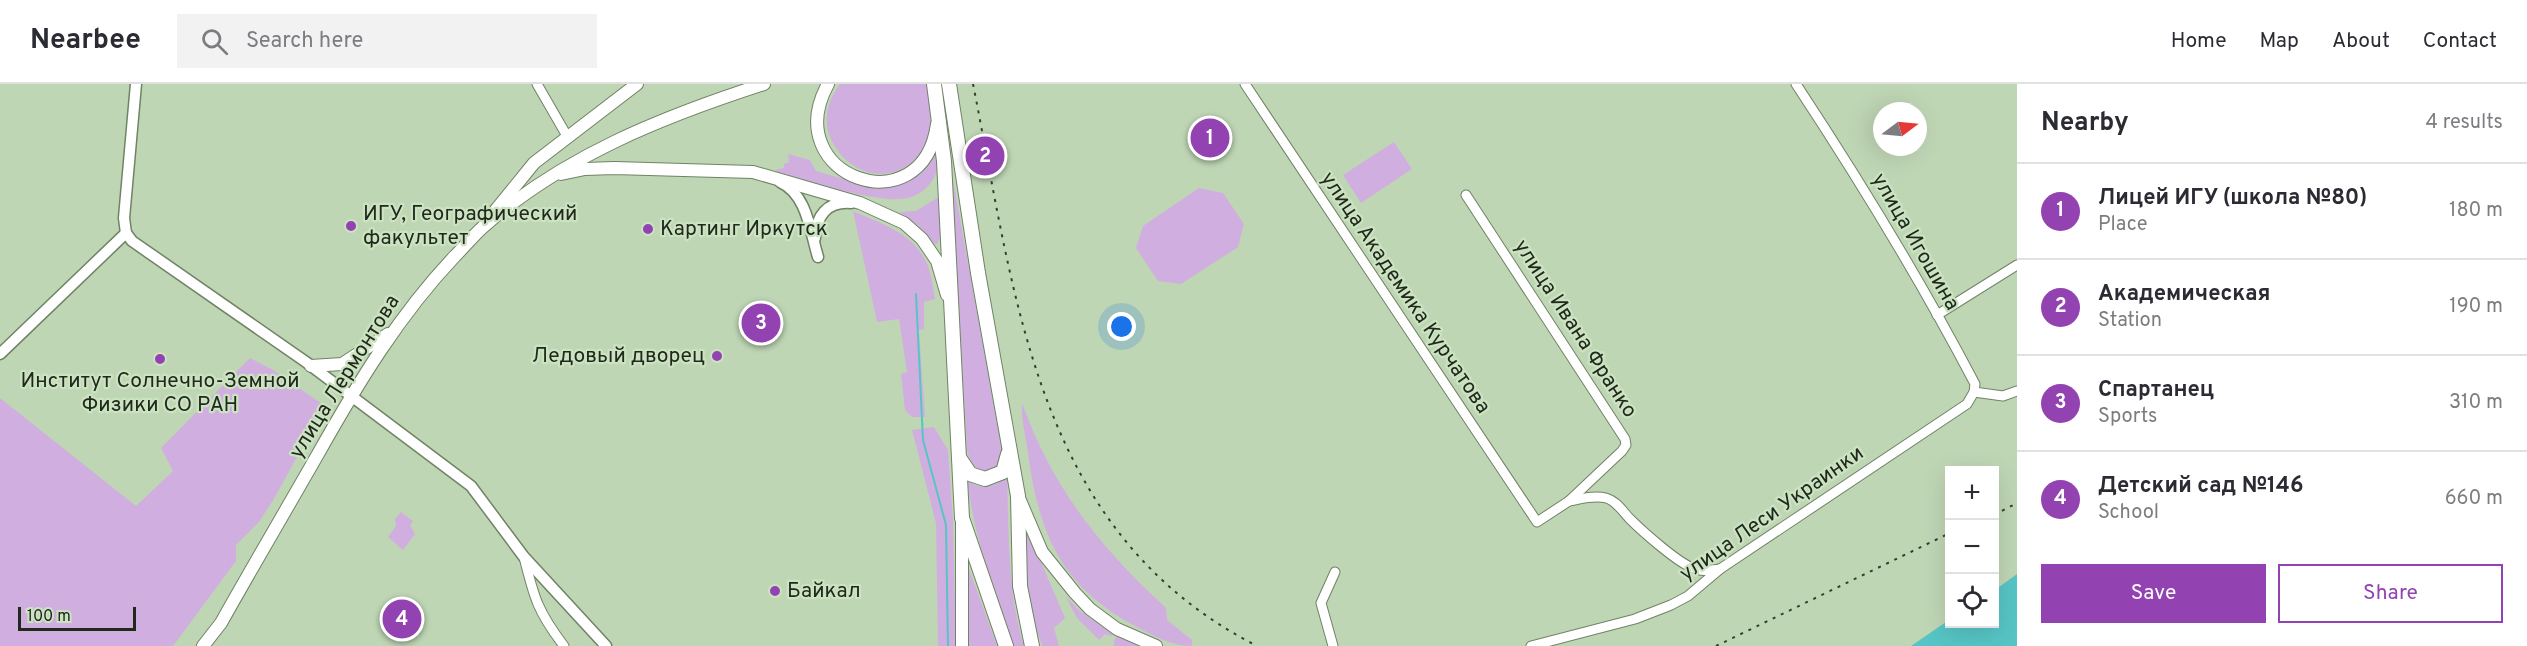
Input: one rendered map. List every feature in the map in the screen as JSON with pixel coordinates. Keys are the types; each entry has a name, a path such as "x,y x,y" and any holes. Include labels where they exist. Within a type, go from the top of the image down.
{"main road":[{"path":"481,228 531,166 637,84"},
{"name":"улица Лермонтова","path":"203,646 221,623 351,396 392,332 437,275 481,228 536,186 620,137 764,84"},
{"path":"828,84 817,113 821,143 826,154 839,170 869,182 901,178 918,168 934,140 938,105"},
{"path":"934,84 944,161 960,457 962,646"},
{"path":"949,84 978,273 1018,496 1020,586 1032,646"},
{"path":"536,186 565,173 614,168 753,172 860,203 904,223 922,238 939,268 952,325"},
{"path":"311,366 342,364 392,332"},
{"path":"960,457 964,468 974,477 983,479 996,477 1006,467 1008,436"},
{"path":"1018,496 1042,552 1075,593 1090,609 1117,629 1156,646"},
{"path":"962,518 1005,646"}],"street":[{"path":"136,84 124,218 126,233 132,241 311,366 471,486 524,557 606,646"},
{"path":"537,84 567,136"},
{"name":"улица Академика Курчатова","path":"1245,84 1537,522"},
{"name":"улица Игошина","path":"1796,84 1884,222 1975,384 1974,392"},
{"path":"771,178 784,184 797,195 818,256 815,231 824,210 841,202 860,203"},
{"name":"улица Ивана Франко","path":"1466,195 1625,439 1626,445 1622,451 1569,501 1537,522"},
{"path":"0,354 126,233"},
{"path":"1937,315 2017,265"},
{"path":"1974,392 2003,396 2017,391"},
{"name":"улица Леси Украинки","path":"1532,646 1635,620 1688,596 1720,569 1798,514 1967,404 1974,392"},
{"path":"1569,501 1605,498 1612,501 1638,527 1693,569 1720,569"},
{"path":"524,557 535,602 548,626 564,646"},
{"path":"1333,646 1321,603 1335,572"}],"shaded area":[{"path":"840,84 929,84 931,113 928,134 921,152 915,159 903,168 890,173 877,174 852,165 842,156 828,131 827,119 830,101"},
{"path":"946,141 1002,452 998,465 987,471 974,466 967,450 954,222"},
{"path":"1394,142 1412,169 1361,203 1343,175"},
{"path":"937,146 938,166 932,181 918,194 900,199 856,194 776,170 784,168 784,164 789,162 788,154 810,160 816,171 855,182 895,184 919,172"},
{"path":"1199,188 1223,193 1244,224 1238,247 1181,284 1158,281 1136,248 1143,226"},
{"path":"939,197 941,229 936,245 918,225 899,212 916,211"},
{"path":"853,211 886,225 906,238 915,245 929,270 935,299 924,302 924,329 919,330 925,417 912,417 905,410 901,374 907,372 899,319 877,322"},
{"path":"250,358 273,370 325,406 259,522 236,545 236,561 173,646 0,646 0,398 136,506 173,471 161,448"},
{"path":"1022,403 1048,463 1081,515 1120,562 1166,608 1167,620 1192,640 1192,646 1184,646 1154,636 1108,609 1087,593 1057,554 1039,508 1022,416"},
{"path":"934,427 948,450 953,521 956,646 938,646 936,523 912,430"},
{"path":"1007,475 1014,604 1024,646 1014,646 998,606 985,565 967,480 976,485 987,486 998,483"},
{"path":"401,512 413,521 410,525 415,534 403,550 388,537 396,526 395,519"},
{"path":"1025,533 1029,534 1065,618 1054,628 1059,646 1042,646 1029,590"},
{"path":"967,568 969,569 997,646 966,646"},
{"path":"1066,597 1080,611 1113,634 1112,636 1105,634 1099,640 1077,618"},
{"path":"1118,634 1145,646 1113,646"}],"water":[{"path":"2017,574 2017,646 1911,646 1945,623 1945,628 1999,628 1999,587"}],"waterway":[{"path":"916,294 923,440 946,525 948,646"}],"railway":[{"path":"973,84 1004,247 1023,327 1048,404 1081,475 1125,541 1183,598 1257,646"},
{"path":"1999,512 2017,503"},
{"path":"1716,646 1945,535"}],"place":[{"name":"Лицей ИГУ (школа №80)","path":"1210,138"},
{"name":"Академическая","path":"985,156"},
{"name":"ИГУ, Географический факультет","path":"351,226"},
{"name":"Картинг Иркутск","path":"648,229"},
{"name":"Спартанец","path":"761,323"},
{"name":"Ледовый дворец","path":"717,356"},
{"name":"Институт Солнечно-Земной Физики СО РАН","path":"160,359"},
{"name":"Байкал","path":"775,591"},
{"name":"Детский сад №146","path":"402,619"}]}
